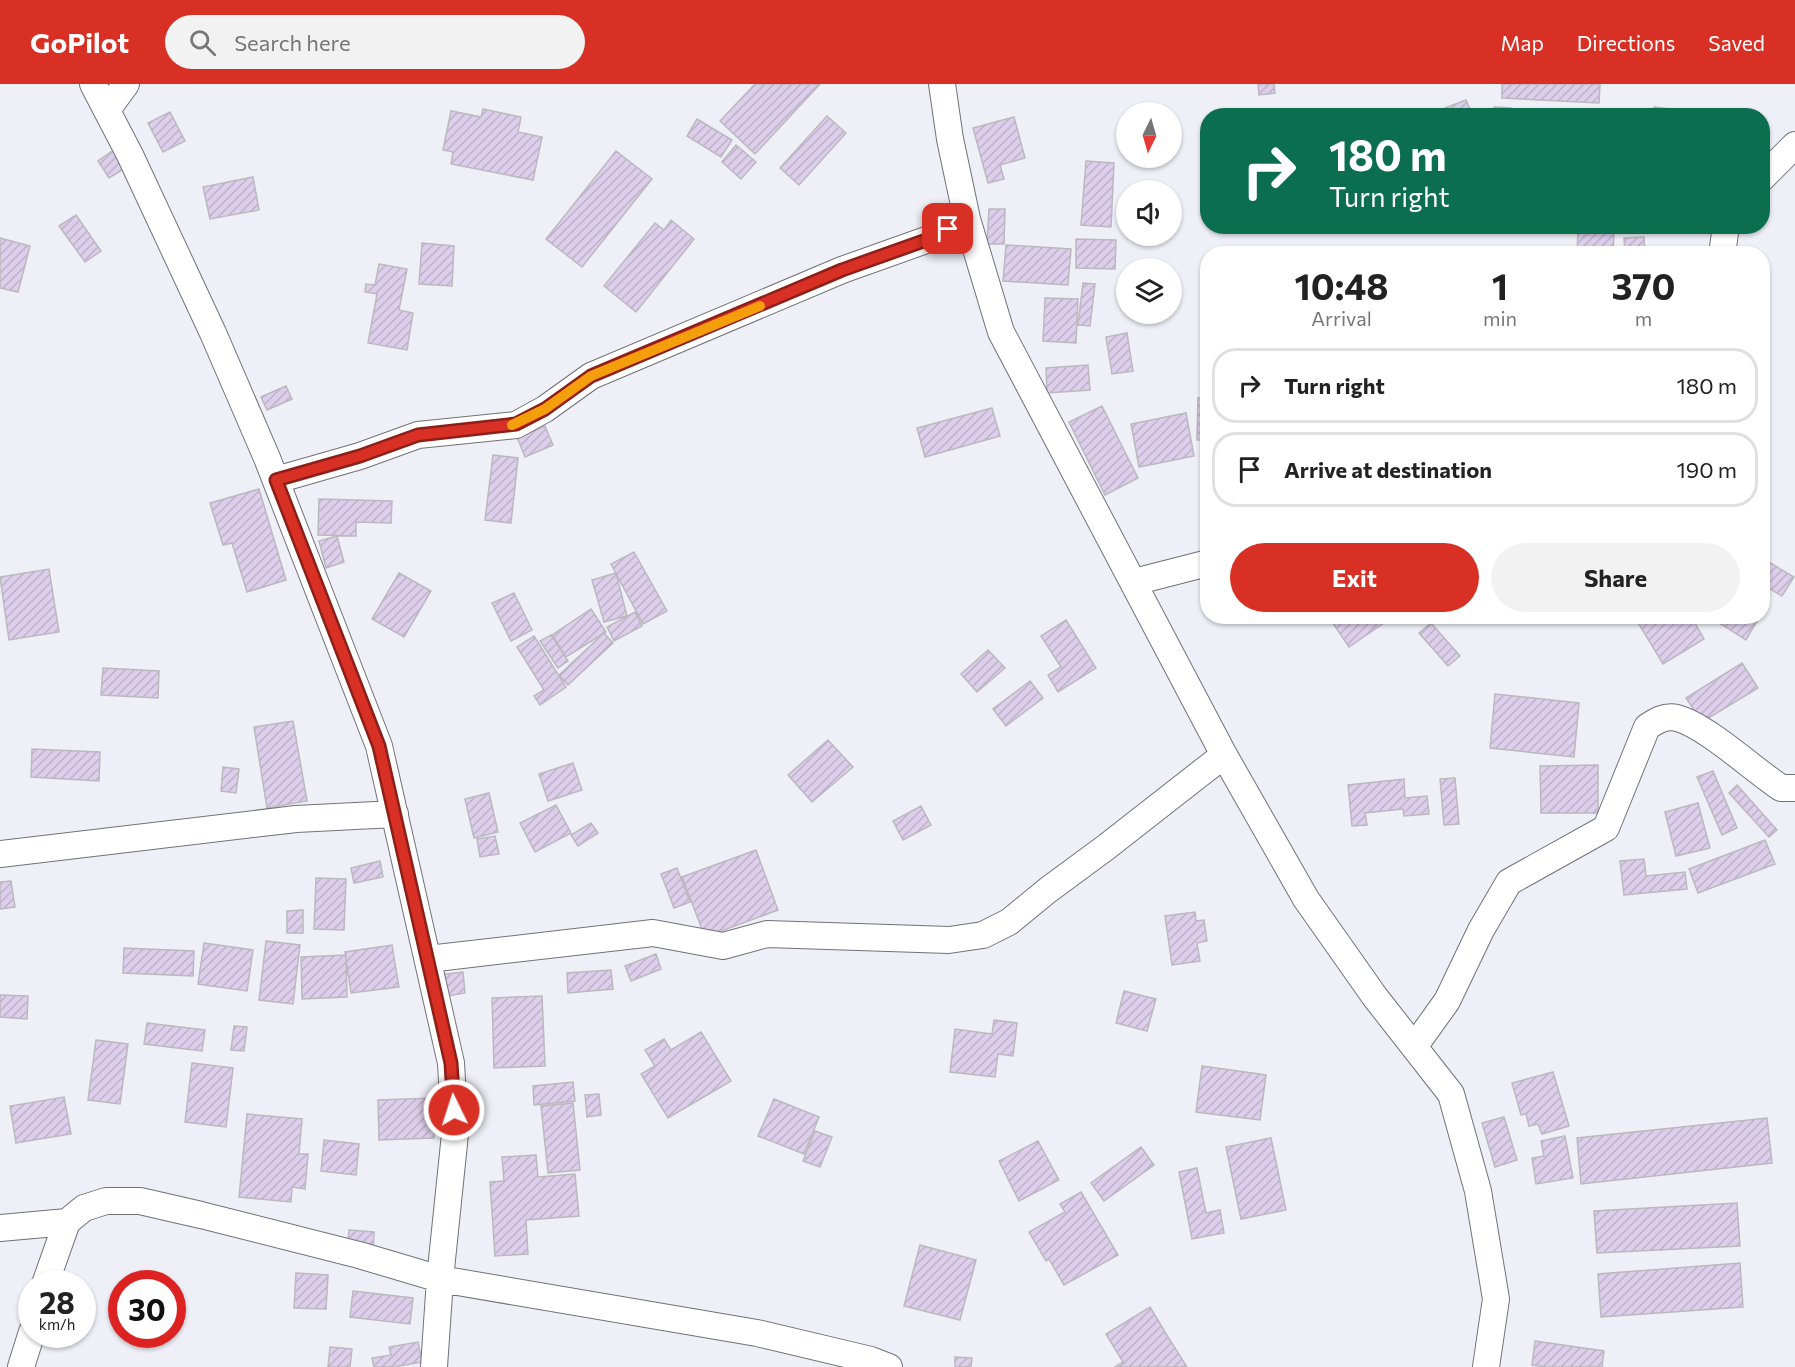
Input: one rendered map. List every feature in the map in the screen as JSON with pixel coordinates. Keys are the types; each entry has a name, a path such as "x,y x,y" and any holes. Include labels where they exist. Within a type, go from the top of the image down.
{"street":[{"path":"93,84 130,155 213,333 276,480 379,746 451,1063 455,1134 440,1279 434,1367"},
{"path":"107,110 126,84"},
{"path":"942,84 950,139 967,219 1001,332 1224,755 1306,899 1375,997 1451,1095 1478,1191 1496,1299 1486,1367"},
{"path":"1770,170 1795,145"},
{"path":"276,480 360,456 418,435 516,424 545,409 591,376 842,270 929,239 967,219"},
{"path":"1134,582 1200,565"},
{"path":"1414,1047 1447,1001 1481,930 1509,882 1606,828 1647,727 1661,718 1676,718 1701,730 1781,788 1795,788"},
{"path":"428,959 652,933 723,946 767,934 950,940 983,935 1009,922 1224,755"},
{"path":"0,854 296,819 394,814"},
{"path":"50,1270 67,1222 84,1208 106,1201 140,1201 359,1255 440,1279 756,1333 871,1360 889,1367"},
{"path":"0,1228 67,1222"},
{"path":"21,1367 27,1348"}],"building":[{"path":"755,84 820,84 755,154 720,121"},
{"path":"1258,84 1274,84 1275,93 1259,95"},
{"path":"1502,84 1600,84 1599,103 1502,98"},
{"path":"1466,100 1470,108 1445,108"},
{"path":"483,109 521,117 518,132 542,137 533,180 451,164 453,152 443,150 451,111 481,117"},
{"path":"170,112 185,141 163,152 148,123"},
{"path":"827,116 846,133 799,185 780,168"},
{"path":"1014,117 1025,158 1000,165 1004,179 988,183 973,128"},
{"path":"697,119 732,140 721,157 687,136"},
{"path":"736,145 756,162 741,179 722,162"},
{"path":"115,149 127,167 109,178 98,161"},
{"path":"616,151 652,179 582,267 546,239"},
{"path":"1086,161 1114,163 1111,227 1081,225"},
{"path":"253,177 259,210 210,219 203,187"},
{"path":"989,209 1005,209 1004,244 987,244"},
{"path":"76,215 101,251 85,262 59,226"},
{"path":"671,220 694,239 636,312 604,286 655,223 664,230"},
{"path":"1578,234 1614,234 1613,246 1577,246"},
{"path":"1644,237 1645,246 1624,246 1624,238"},
{"path":"0,238 30,246 18,292 0,288"},
{"path":"1076,239 1116,240 1115,269 1076,268"},
{"path":"422,243 454,246 452,286 419,284"},
{"path":"1006,245 1071,249 1068,285 1003,281"},
{"path":"379,264 407,269 399,310 413,313 407,350 368,343 377,294 365,292 366,284 375,285"},
{"path":"1083,283 1095,284 1090,326 1078,325"},
{"path":"1045,298 1078,299 1076,343 1043,341"},
{"path":"1127,333 1133,371 1112,374 1106,337"},
{"path":"1088,365 1090,390 1047,393 1046,368"},
{"path":"286,386 292,399 267,410 261,397"},
{"path":"1198,398 1200,398 1200,440 1197,440"},
{"path":"1102,406 1138,478 1105,495 1069,422"},
{"path":"992,408 1000,436 925,457 917,428"},
{"path":"1186,413 1194,456 1139,467 1131,424"},
{"path":"545,426 553,445 525,457 517,437"},
{"path":"493,455 518,458 511,523 485,520"},
{"path":"259,489 286,580 247,592 232,543 223,545 210,503"},
{"path":"319,499 392,501 391,523 356,522 356,536 318,535"},
{"path":"337,536 344,562 326,568 319,541"},
{"path":"634,552 667,611 643,624 611,564"},
{"path":"1770,563 1794,577 1782,596 1770,589"},
{"path":"49,569 59,632 9,640 0,577"},
{"path":"399,573 431,591 404,637 372,619"},
{"path":"616,573 627,616 604,622 592,580"},
{"path":"514,593 532,630 511,641 492,603"},
{"path":"591,609 606,632 566,657 552,635"},
{"path":"635,612 642,626 614,641 607,627"},
{"path":"1066,620 1096,668 1058,692 1048,675 1061,667 1041,636"},
{"path":"1333,624 1382,624 1349,647"},
{"path":"1432,624 1460,656 1448,666 1419,633"},
{"path":"1639,624 1696,624 1704,639 1663,664"},
{"path":"1721,624 1755,624 1746,640"},
{"path":"604,633 613,643 568,685 559,675"},
{"path":"551,635 568,661 558,668 540,641"},
{"path":"534,636 566,687 540,705 534,696 544,690 517,647"},
{"path":"988,650 1005,668 977,692 961,674"},
{"path":"1742,663 1758,688 1702,722 1686,698"},
{"path":"103,668 159,671 158,698 101,695"},
{"path":"1030,681 1043,698 1006,726 993,709"},
{"path":"1495,694 1579,703 1574,757 1490,748"},
{"path":"293,721 307,801 267,808 254,727"},
{"path":"828,740 853,767 812,802 788,775"},
{"path":"32,749 100,752 99,781 31,777"},
{"path":"573,763 582,790 548,801 539,774"},
{"path":"1598,765 1598,813 1541,813 1540,766"},
{"path":"223,767 239,769 236,793 221,791"},
{"path":"1713,771 1737,828 1722,835 1697,777"},
{"path":"1455,778 1459,824 1444,825 1440,779"},
{"path":"1404,779 1405,798 1427,796 1429,814 1404,816 1403,809 1365,813 1367,825 1352,826 1348,785"},
{"path":"1737,785 1777,830 1769,837 1729,793"},
{"path":"489,793 498,832 474,838 465,799"},
{"path":"1698,803 1710,848 1676,856 1665,812"},
{"path":"556,805 571,833 535,852 520,823"},
{"path":"921,806 931,825 903,840 893,821"},
{"path":"591,823 598,833 578,846 571,835"},
{"path":"495,836 499,854 480,857 477,839"},
{"path":"1765,840 1775,864 1698,893 1689,869"},
{"path":"756,850 778,910 705,937 682,877"},
{"path":"1644,859 1646,876 1685,872 1687,889 1624,895 1620,861"},
{"path":"380,861 383,877 354,883 351,868"},
{"path":"677,868 690,902 674,908 661,874"},
{"path":"316,878 346,879 344,930 314,929"},
{"path":"11,881 15,907 0,909 0,882"},
{"path":"303,910 303,933 287,933 287,911"},
{"path":"1195,912 1196,921 1204,920 1207,941 1197,943 1200,961 1172,965 1165,916"},
{"path":"266,941 300,945 293,1004 259,1000"},
{"path":"204,943 253,950 247,991 198,984"},
{"path":"392,945 399,987 351,993 345,952"},
{"path":"124,948 194,951 193,976 123,973"},
{"path":"656,954 661,969 631,981 625,966"},
{"path":"346,955 347,997 302,999 301,957"},
{"path":"611,970 613,989 568,993 567,973"},
{"path":"463,972 465,993 442,997 439,975"},
{"path":"1124,991 1156,999 1147,1031 1116,1023"},
{"path":"0,995 28,996 27,1019 0,1017"},
{"path":"542,996 545,1066 494,1068 492,998"},
{"path":"994,1020 1017,1023 1013,1056 998,1054 995,1077 950,1072 955,1029 992,1034"},
{"path":"147,1023 205,1030 202,1051 144,1044"},
{"path":"234,1026 247,1027 244,1051 231,1050"},
{"path":"701,1032 731,1081 668,1118 641,1074 655,1066 645,1050 664,1039 671,1050"},
{"path":"96,1040 128,1044 120,1104 88,1100"},
{"path":"192,1063 233,1068 226,1127 185,1122"},
{"path":"1202,1066 1266,1075 1260,1120 1196,1112"},
{"path":"1553,1072 1569,1126 1542,1134 1538,1124 1529,1126 1526,1114 1521,1115 1512,1083"},
{"path":"573,1082 575,1101 534,1105 533,1086"},
{"path":"599,1094 601,1115 587,1117 585,1095"},
{"path":"64,1097 71,1134 16,1143 10,1106"},
{"path":"433,1098 434,1138 379,1140 378,1100"},
{"path":"774,1099 819,1117 804,1154 758,1136"},
{"path":"573,1103 580,1170 548,1173 541,1106"},
{"path":"247,1114 302,1119 299,1154 308,1154 305,1189 292,1187 291,1202 239,1197"},
{"path":"1504,1117 1517,1160 1495,1167 1482,1123"},
{"path":"1767,1118 1772,1163 1581,1184 1577,1138"},
{"path":"815,1131 832,1137 820,1167 803,1161"},
{"path":"1565,1136 1573,1178 1536,1184 1532,1158 1544,1156 1541,1141"},
{"path":"1271,1138 1286,1210 1241,1219 1226,1147"},
{"path":"324,1140 359,1144 356,1175 321,1171"},
{"path":"1038,1141 1059,1180 1019,1201 999,1161"},
{"path":"1141,1147 1154,1165 1104,1201 1091,1183"},
{"path":"536,1155 538,1177 575,1174 579,1216 526,1220 528,1254 495,1256 490,1182 504,1181 502,1157"},
{"path":"1197,1168 1206,1213 1220,1210 1224,1233 1192,1239 1179,1172"},
{"path":"1081,1192 1118,1255 1064,1285 1049,1259 1046,1261 1029,1232 1065,1212 1060,1204"},
{"path":"1737,1203 1740,1246 1597,1253 1594,1211"},
{"path":"349,1230 374,1232 373,1252 347,1249"},
{"path":"920,1245 976,1260 960,1320 904,1306"},
{"path":"1740,1263 1743,1307 1601,1317 1598,1274"},
{"path":"296,1273 328,1275 326,1309 294,1308"},
{"path":"353,1291 413,1298 410,1324 350,1317"},
{"path":"1150,1307 1187,1367 1115,1367 1123,1362 1106,1334"},
{"path":"1535,1341 1604,1351 1602,1367 1532,1365"},
{"path":"418,1342 422,1362 394,1367 374,1367 372,1358 391,1355 389,1347"},
{"path":"330,1347 352,1349 350,1367 328,1367"},
{"path":"955,1357 972,1358 971,1367 955,1367"}],"slow traffic":[{"path":"512,425 545,409 591,376 760,306"}],"route":[{"path":"454,1110 451,1063 379,746 276,480 360,456 418,435 516,424 545,409 591,376 842,270 929,239 948,229"}]}
